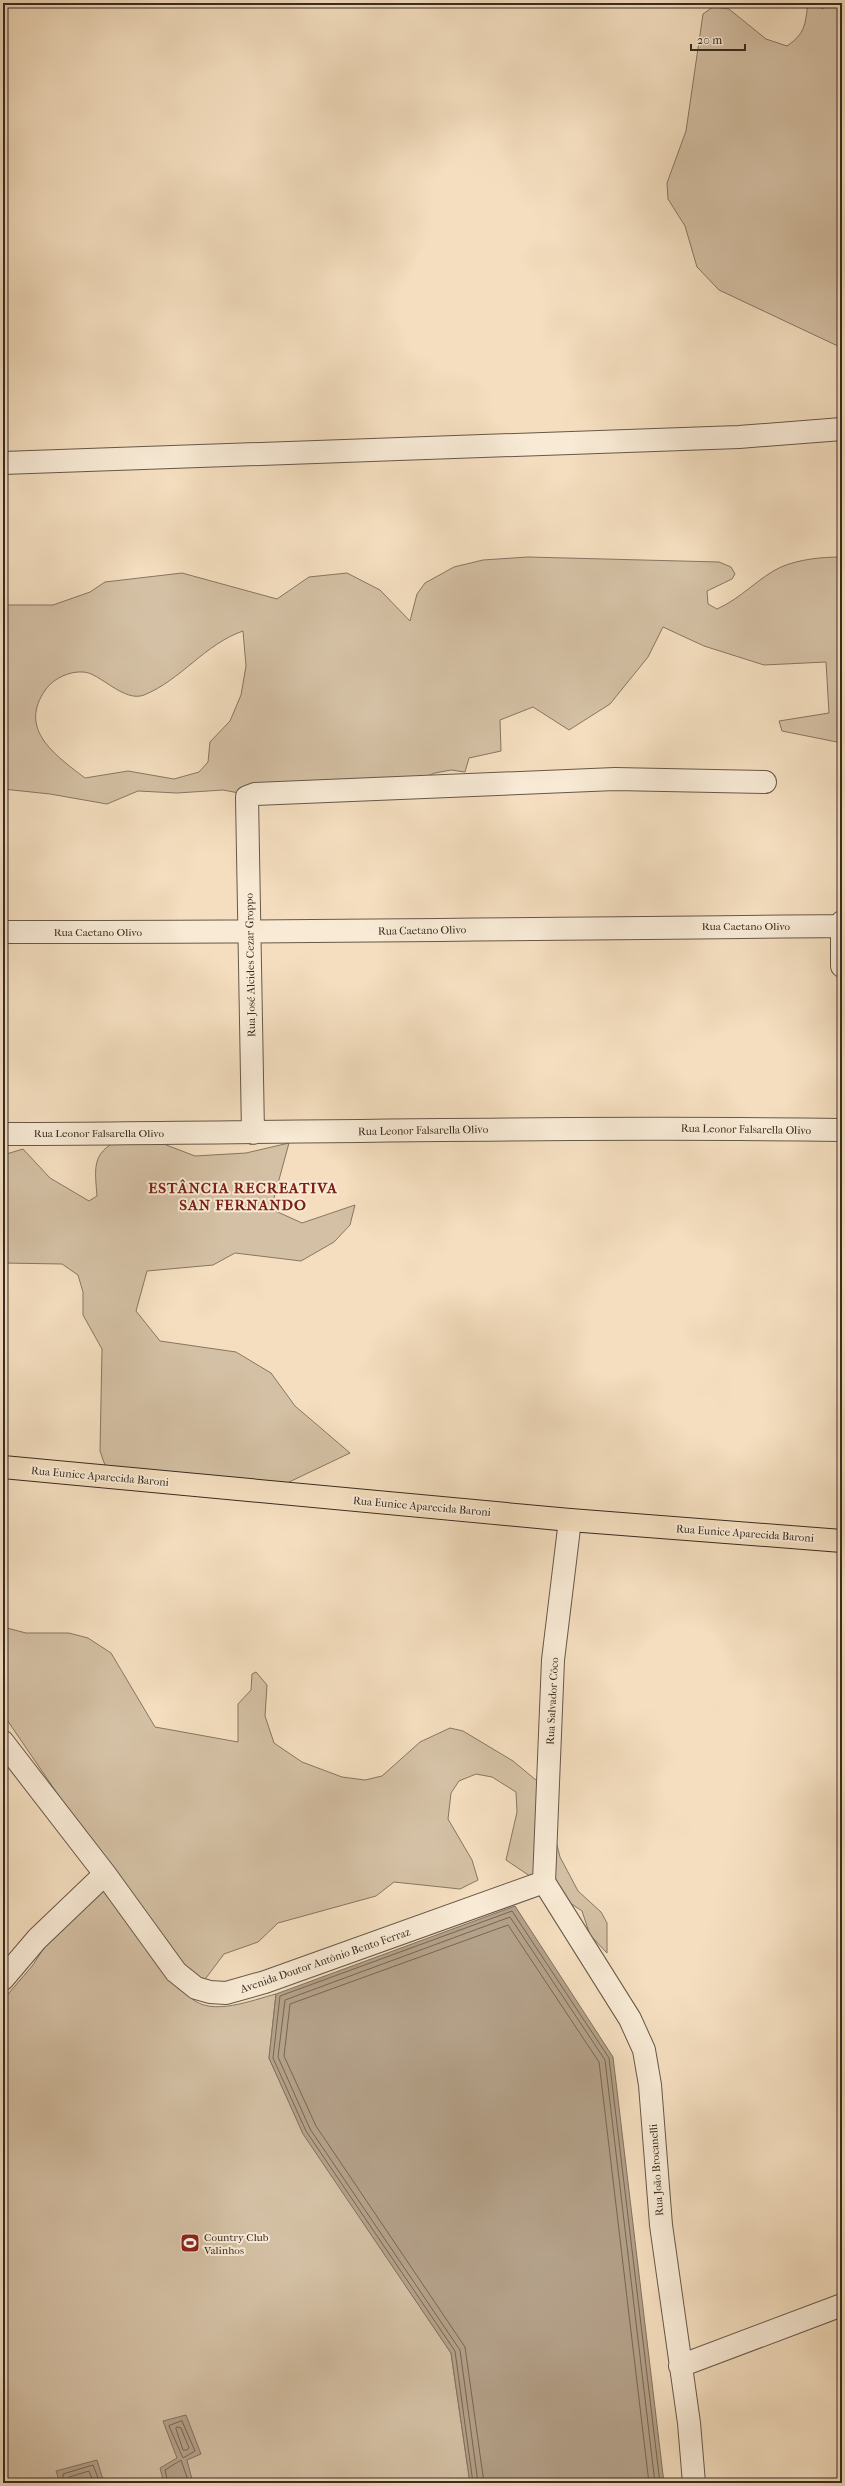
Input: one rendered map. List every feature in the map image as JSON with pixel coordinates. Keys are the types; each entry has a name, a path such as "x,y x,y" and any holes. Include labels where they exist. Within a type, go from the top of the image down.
{"main road":[{"name":"Rua Eunice Aparecida Baroni","path":"3,1467 570,1520 842,1541"}],"street":[{"path":"3,462 739,438 842,429"},
{"name":"Rua José Alcides Cezar Groppo","path":"253,1133 247,797 255,794 615,779 765,782"},
{"path":"841,924 842,966"},
{"name":"Rua Caetano Olivo","path":"3,932 250,933 841,924"},
{"name":"Rua Leonor Falsarella Olivo","path":"3,1134 253,1133 645,1127 842,1130"},
{"name":"Rua Salvador Côco","path":"544,1882 553,1660 570,1520"},
{"name":"Avenida Doutor Antônio Bento Ferraz","path":"3,1742 105,1874 176,1972 196,1988 226,1994 265,1982 544,1882"},
{"path":"3,1979 37,1939 105,1874"},
{"name":"Rua João Brocanelli","path":"544,1882 630,2019 644,2050 650,2085 661,2226 689,2423 694,2483"},
{"path":"680,2366 842,2305"}],"shaded area":[{"path":"808,3 818,3 822,9 831,3 842,3 842,348 719,290 697,267 685,226 668,199 667,183 686,131 703,14 713,7 729,9 766,39 787,46 798,37 804,28"},
{"path":"528,557 719,562 731,567 735,574 732,579 707,591 708,604 717,609 734,599 765,576 781,567 811,559 842,557 842,743 782,731 779,721 829,713 826,662 764,665 704,646 663,627 648,657 610,704 569,730 533,707 500,720 501,751 469,758 465,772 451,770 435,773 371,798 271,799 223,790 177,793 138,791 107,804 50,794 3,789 3,605 53,605 90,592 105,582 182,573 277,599 309,577 347,573 380,590 410,621 417,594 425,583 454,567 483,560","holes":["243,631 246,666 241,695 230,721 210,742 208,762 199,772 174,779 128,771 85,778 52,750 43,740 38,729 36,717 38,703 49,685 68,674 78,672 89,673 128,695 144,695 170,680 217,644"]},
{"path":"842,941 842,1063 838,1025 839,952"},
{"path":"119,1140 156,1141 195,1156 246,1153 289,1143 271,1209 302,1223 355,1205 350,1225 334,1242 301,1261 235,1253 213,1265 147,1271 136,1311 160,1341 236,1352 271,1373 295,1406 350,1453 287,1483 106,1468 100,1451 102,1349 83,1315 83,1292 78,1275 62,1264 3,1263 3,1155 23,1149 50,1178 89,1201 97,1196 96,1170 99,1156 103,1150"},
{"name":"Country Club Valinhos","path":"3,1627 26,1633 69,1633 88,1638 111,1653 155,1727 238,1742 238,1704 251,1690 252,1674 256,1672 267,1685 265,1716 274,1743 302,1762 342,1777 365,1780 382,1776 420,1742 450,1728 463,1731 513,1761 542,1785 560,1857 578,1891 601,1912 607,1923 607,1953 590,1935 582,1911 506,1860 517,1812 516,1792 492,1777 476,1774 459,1781 451,1793 448,1819 472,1860 478,1880 460,1889 394,1882 376,1896 278,1923 258,1942 224,1954 191,1998 200,2004 221,2007 244,2003 276,1994 269,2058 303,2133 451,2353 470,2483 3,2483 3,2000 33,1965 98,1862 59,1796 3,1714"}],"water":[{"path":"515,1906 613,2057 664,2483 470,2483 451,2353 303,2134 269,2058 276,1994"},
{"path":"186,2415 201,2454 187,2460 193,2483 164,2483 160,2468 177,2458 163,2421"},
{"path":"97,2460 104,2483 60,2483 56,2471"}],"place":[{"name":"Country Club Valinhos","path":"190,2243"}],"district":[{"name":"ESTÂNCIA RECREATIVA SAN FERNANDO","path":"243,1196"}]}
